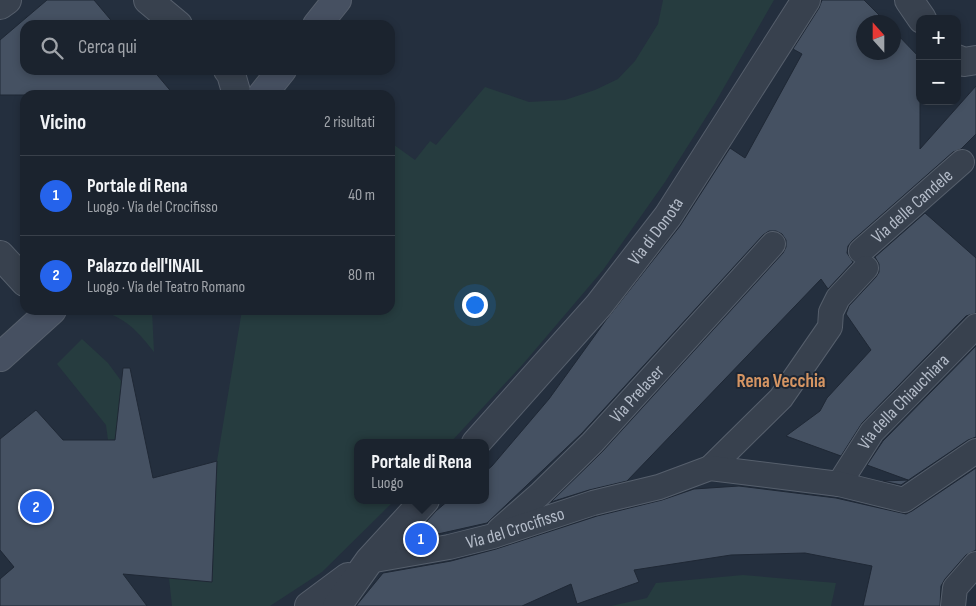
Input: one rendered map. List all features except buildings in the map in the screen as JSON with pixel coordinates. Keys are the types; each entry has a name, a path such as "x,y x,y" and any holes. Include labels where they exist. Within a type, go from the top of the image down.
{"main road":[{"path":"321,20 336,0"},
{"path":"266,90 278,75"},
{"path":"0,357 46,315"}],"street":[{"path":"0,6 7,0"},
{"path":"148,0 172,20"},
{"name":"Via di Donota","path":"480,439 599,305 668,216 806,0"},
{"path":"909,0 919,15"},
{"path":"961,61 976,60"},
{"path":"231,75 236,90"},
{"name":"Via delle Candele","path":"710,468 781,398 830,327 831,312 863,259 962,162"},
{"name":"Via Prelaser","path":"492,536 540,494 592,443 773,244"},
{"path":"0,255 20,277"},
{"name":"Via della Chiauchiara","path":"839,484 872,432 976,326"},
{"path":"710,468 839,484 904,500 976,451"},
{"name":"Via del Crocifisso","path":"369,561 449,547 492,536 593,503 659,487 710,468"},
{"path":"337,606 369,561 421,504"},
{"path":"309,606 369,561"},
{"path":"953,606 956,588 976,564"}],"green space":[{"path":"663,0 774,0 715,103 665,182 603,270 523,364 454,439 354,439 354,504 391,504 322,572 270,606 172,606 169,578 212,582 217,461 241,315 395,315 395,146 415,160 430,141 436,145 485,87 529,102 565,100 595,90 618,79 635,61 658,24"},
{"path":"112,315 152,315 154,352 134,329"},
{"path":"82,339 108,363 130,393 121,439 108,440 106,425 57,364"},
{"path":"743,575 836,583 831,606 611,606 647,598 656,583"}],"place":[{"name":"Palazzo dell'INAIL","path":"36,507"},
{"name":"Portale di Rena","path":"421,539"}],"district":[{"name":"Rena Vecchia","path":"781,381"}]}
